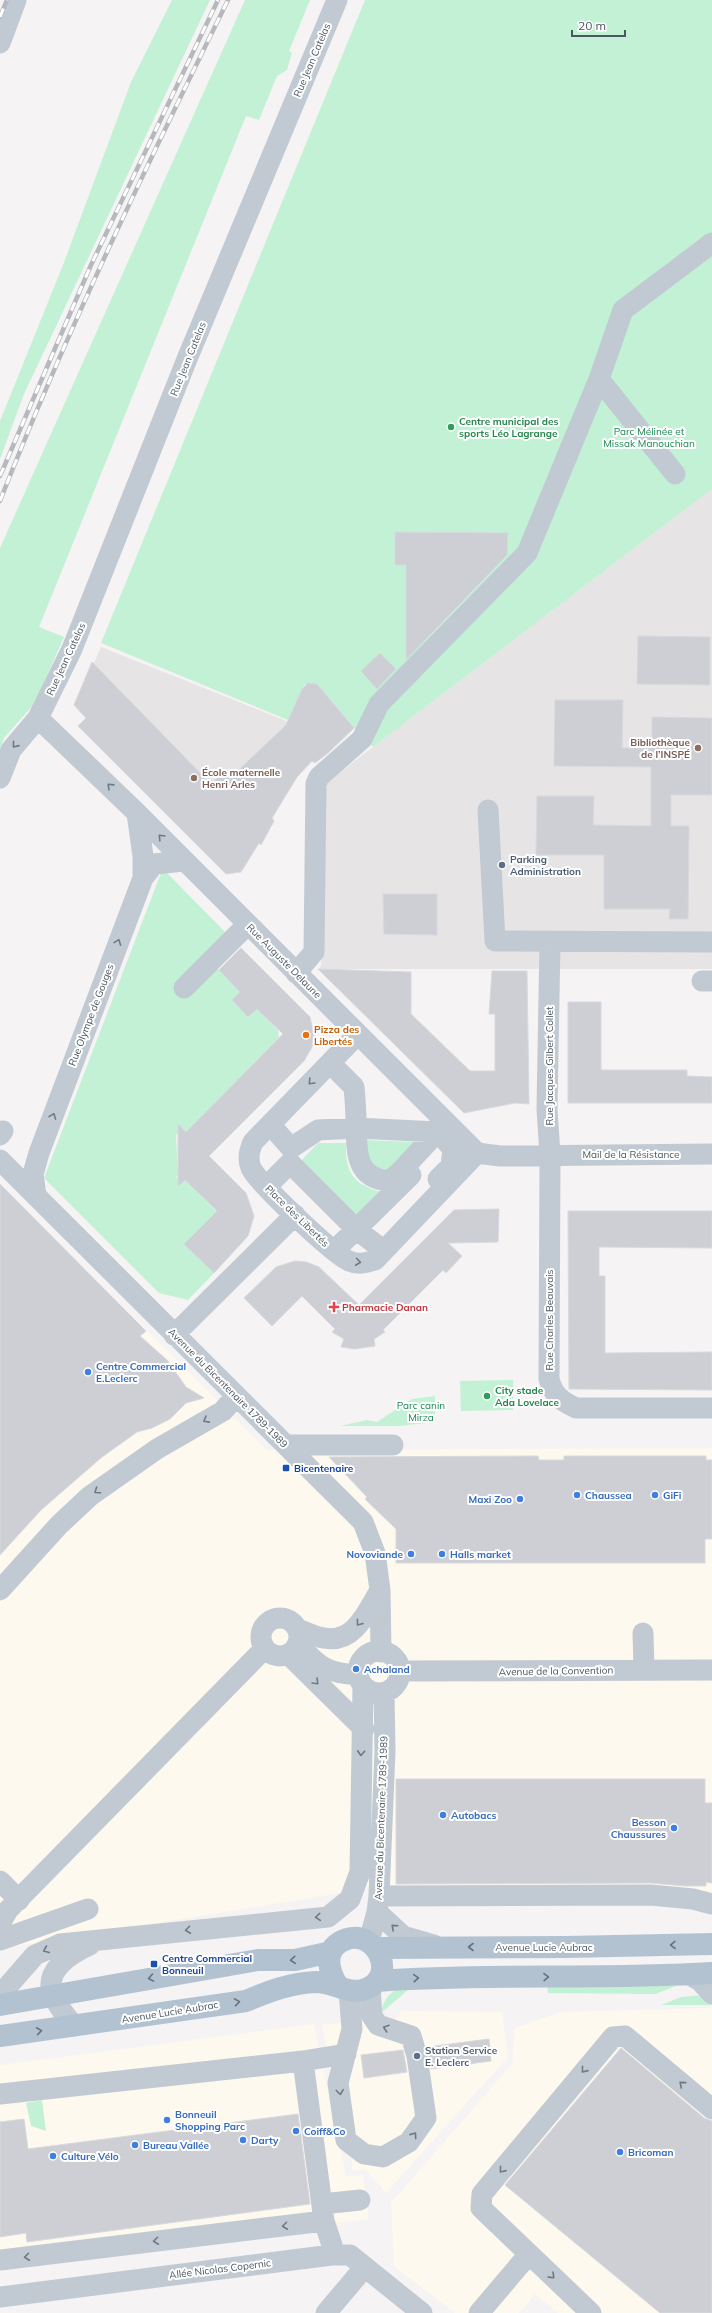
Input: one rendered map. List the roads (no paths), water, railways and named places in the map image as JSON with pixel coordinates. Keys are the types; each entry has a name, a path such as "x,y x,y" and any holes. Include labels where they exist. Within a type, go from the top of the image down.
{"main road":[{"name":"Avenue Lucie Aubrac","path":"0,2005 258,1960 295,1960 332,1952 339,1944 348,1939 359,1939 373,1945 439,1947 566,1948 712,1944"},
{"path":"373,1945 382,1964 374,1984"},
{"path":"332,1952 328,1963 330,1975 344,1989"},
{"name":"Avenue Lucie Aubrac","path":"0,2036 246,2001 277,1988 298,1983 318,1982 344,1989 362,1991 374,1984 440,1976 491,1978 712,1973"}],"street":[{"path":"0,43 16,0"},
{"name":"Rue Jean Catelas","path":"0,778 11,750 38,718 72,649 187,359 337,0"},
{"path":"296,973 314,952 316,784 319,777 362,739 379,704 527,553 599,379 623,310 712,243"},
{"path":"599,379 675,474"},
{"name":"Rue Auguste Delaune","path":"38,718 137,813 477,1153"},
{"path":"488,810 495,941 712,942"},
{"name":"Rue Olympe de Gouges","path":"137,813 143,856 143,878"},
{"name":"Rue Olympe de Gouges","path":"36,1196 33,1174 39,1153 143,878 154,864 184,861"},
{"path":"184,988 248,925"},
{"name":"Rue Jacques Gilbert Collet","path":"550,941 547,1109 550,1155"},
{"name":"Place des Libertés","path":"358,1034 253,1142 248,1153 251,1167 256,1176 333,1251 350,1261 361,1264 375,1260 477,1153"},
{"path":"336,1069 354,1087 358,1157 363,1170 376,1180 389,1181 441,1134"},
{"path":"272,1181 291,1155 318,1130 356,1128 441,1134 453,1149 451,1166 438,1179 433,1173"},
{"path":"275,1130 291,1155 357,1230 378,1246"},
{"path":"338,1247 357,1230 433,1173 441,1134"},
{"path":"0,1157 7,1160 22,1162 39,1153"},
{"path":"477,1153 500,1156 550,1155"},
{"name":"Mail de la Résistance","path":"550,1155 712,1154"},
{"name":"Rue Charles Beauvais","path":"550,1155 549,1378 552,1391 563,1402 576,1408 712,1408"},
{"name":"Avenue du Bicentenaire 1789-1989","path":"0,1160 363,1522 374,1553 380,1590 381,1652"},
{"path":"174,1335 295,1215"},
{"path":"0,1590 59,1525 90,1496 157,1449 223,1411 236,1396"},
{"path":"286,1445 393,1445"},
{"path":"364,1729 295,1642 287,1619 273,1620 262,1630 261,1638 265,1648 274,1655 295,1642 324,1638 338,1639 347,1635 359,1625 380,1590"},
{"path":"643,1632 644,1670"},
{"path":"295,1642 316,1664 339,1674 361,1680"},
{"path":"1,1930 19,1900 265,1648"},
{"path":"373,1652 381,1652 391,1655 398,1663 400,1671 397,1683 393,1688 384,1693 369,1691 361,1680 360,1664 364,1658 373,1652"},
{"name":"Avenue de la Convention","path":"400,1671 712,1670"},
{"name":"Avenue du Bicentenaire 1789-1989","path":"98,1941 252,1923 328,1917 350,1899 360,1872 361,1751 364,1729 361,1680"},
{"name":"Avenue du Bicentenaire 1789-1989","path":"373,1945 378,1904 385,1751 384,1693"},
{"path":"0,1881 19,1900"},
{"path":"378,1904 651,1895 693,1899 712,1904"},
{"path":"378,1904 403,1936 439,1947"},
{"path":"1,1930 88,1909"},
{"path":"0,1995 35,1955 60,1944 98,1941"},
{"path":"74,2026 53,1995 50,1985 58,1966 72,1953 98,1941"},
{"path":"688,1974 700,1981 712,1994"},
{"path":"344,1989 352,2029 338,2084 346,2140 364,2154 384,2157 409,2142 426,2118 417,2056 411,2036 378,2026 372,2016 374,1984"},
{"path":"591,2313 481,2208 482,2194 613,2037 625,2036 712,2109"},
{"path":"0,2094 303,2061 346,2054"},
{"path":"303,2061 323,2213 332,2245 332,2255"},
{"path":"0,2260 323,2213 360,2200"},
{"path":"480,2313 529,2254"},
{"name":"Allée Nicolas Copernic","path":"0,2297 332,2255 350,2255 364,2268 422,2313"},
{"path":"326,2313 364,2268"}],"railway":[{"path":"0,17 7,0"},
{"path":"0,476 91,265 218,0"},
{"path":"0,501 52,374 80,311 138,186 228,0"}],"place":[{"name":"Centre municipal des sports Léo Lagrange","path":"451,427"},
{"name":"Bibliothèque de l’INSPÉ","path":"698,748"},
{"name":"École maternelle Henri Arles","path":"194,778"},
{"name":"Parking Administration","path":"502,865"},
{"name":"Pizza des Libertés","path":"306,1035"},
{"name":"Pharmacie Danan","path":"334,1307"},
{"name":"Centre Commercial E.Leclerc","path":"88,1372"},
{"name":"City stade Ada Lovelace","path":"487,1396"},
{"name":"Bicentenaire","path":"286,1468"},
{"name":"Chaussea","path":"577,1495"},
{"name":"GiFi","path":"655,1495"},
{"name":"Maxi Zoo","path":"520,1499"},
{"name":"Novoviande","path":"411,1554"},
{"name":"Halls market","path":"442,1554"},
{"name":"Achaland","path":"356,1669"},
{"name":"Autobacs","path":"443,1815"},
{"name":"Besson Chaussures","path":"674,1828"},
{"name":"Centre Commercial Bonneuil","path":"154,1964"},
{"name":"Station Service E. Leclerc","path":"417,2056"},
{"name":"Bonneuil Shopping Parc","path":"167,2120"},
{"name":"Coiff&Co","path":"296,2131"},
{"name":"Darty","path":"243,2140"},
{"name":"Bureau Vallée","path":"135,2145"},
{"name":"Bricoman","path":"620,2152"},
{"name":"Culture Vélo","path":"53,2156"}],"park label":[{"name":"Parc Mélinée et Missak Manouchian","path":"649,436"},
{"name":"Parc canin Mirza","path":"421,1410"}]}
